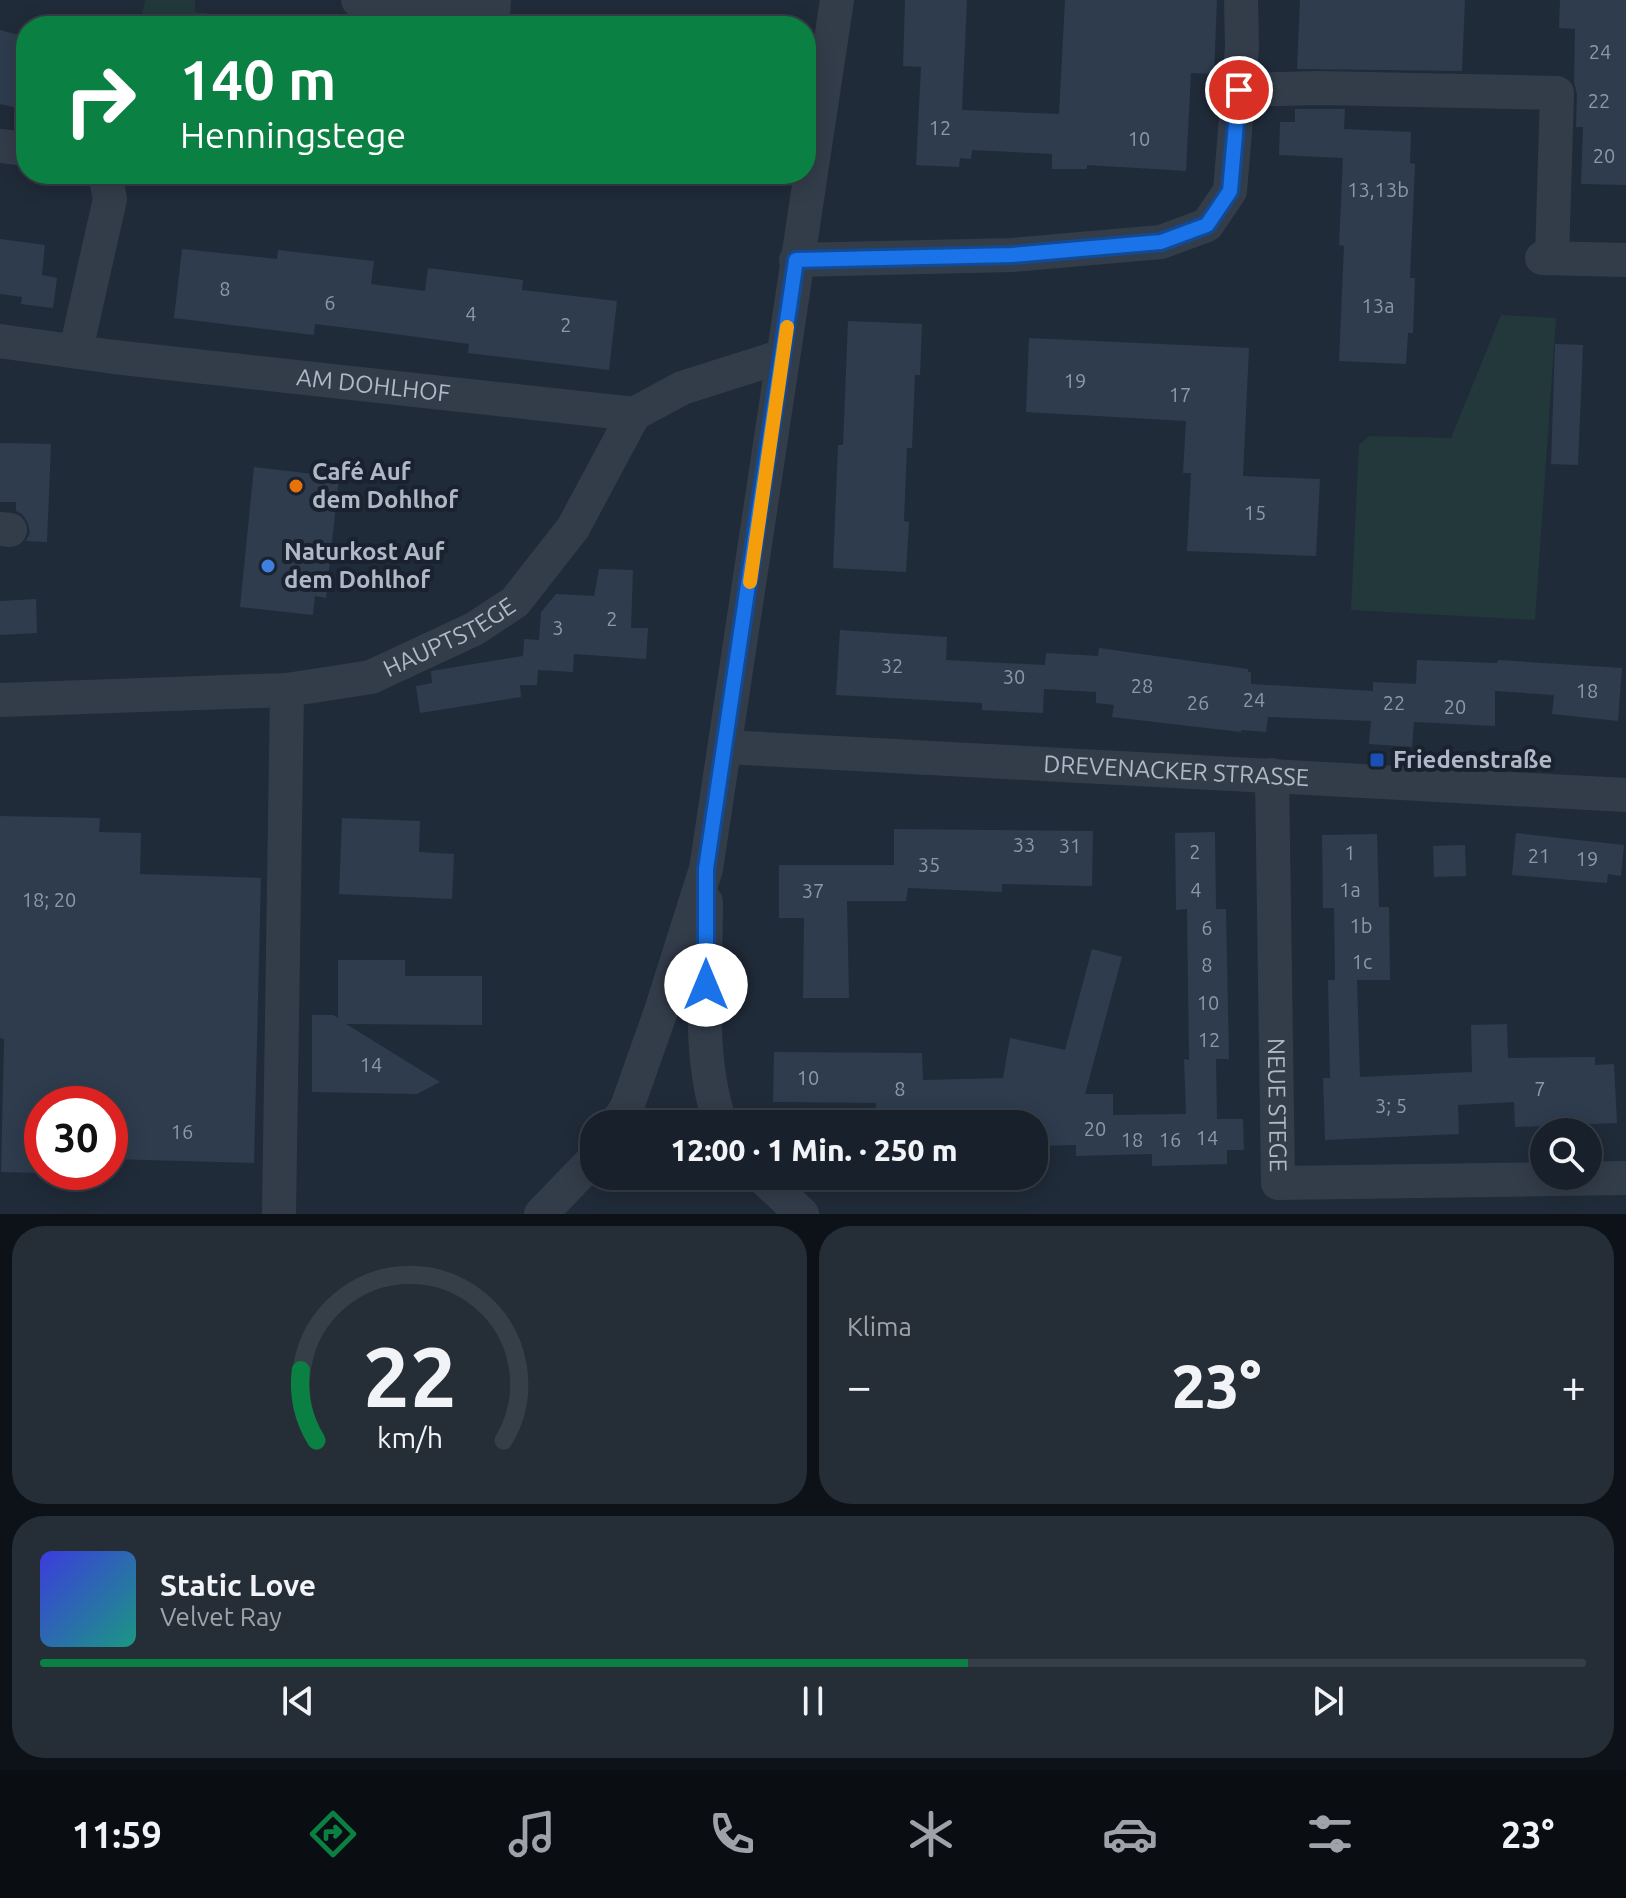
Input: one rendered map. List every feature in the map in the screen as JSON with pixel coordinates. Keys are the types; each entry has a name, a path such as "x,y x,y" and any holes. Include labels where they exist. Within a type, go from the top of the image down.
{"street":[{"path":"358,0 485,16"},
{"path":"816,133 837,0"},
{"path":"796,260 1012,255 1161,242 1207,225 1230,191 1239,90 1241,0"},
{"path":"1239,90 1319,88 1557,93 1547,258 1626,260"},
{"path":"76,350 110,199 107,184"},
{"path":"625,1110 661,1011 706,869 808,184"},
{"name":"AM DOHLHOF","path":"0,341 114,357 634,414"},
{"path":"634,414 682,388 783,356"},
{"name":"HAUPTSTEGE","path":"0,700 287,690 371,677 474,629 515,602 573,528 634,414"},
{"path":"279,1214 287,690"},
{"name":"DREVENACKER STRASSE","path":"725,747 1626,795"},
{"name":"NEUE STEGE","path":"1272,775 1278,1183 1626,1178"},
{"path":"706,869 708,1053 711,1099 715,1110"},
{"path":"541,1214 580,1174"},
{"path":"776,1190 802,1214"}],"green space":[{"path":"145,0 195,0 195,12 228,16 141,16"},
{"path":"1501,315 1556,318 1535,620 1351,610 1359,445 1369,436 1451,438"}],"building":[{"path":"905,0 967,0 962,110 1059,114 1065,0 1217,0 1214,74 1191,73 1186,171 1087,165 1087,169 1052,169 1052,154 972,150 971,159 960,158 959,167 916,165 921,67 903,66"},
{"path":"1300,0 1465,0 1462,71 1297,69"},
{"path":"1560,0 1626,0 1626,185 1581,184 1583,127 1576,127 1575,29 1559,28"},
{"path":"0,30 16,34 16,108 0,104"},
{"path":"1295,109 1345,109 1344,129 1411,132 1410,163 1415,164 1410,278 1415,278 1413,333 1408,333 1406,364 1339,361 1344,246 1339,245 1343,158 1279,155 1280,122 1295,122"},
{"path":"0,239 45,245 42,275 57,278 53,308 21,304 22,297 0,294"},
{"path":"182,249 277,259 278,250 374,261 371,284 425,291 428,268 523,280 522,290 617,301 609,370 468,353 469,344 315,324 314,335 174,318"},
{"path":"848,321 922,324 920,375 915,375 912,448 907,448 904,521 909,522 906,572 833,568 838,445 843,445"},
{"path":"1029,338 1249,348 1243,476 1320,479 1316,556 1187,551 1191,473 1183,473 1186,421 1026,412"},
{"path":"1555,344 1583,345 1578,465 1551,464"},
{"path":"0,443 51,444 47,542 26,541 30,533 28,523 16,511 16,502 0,502"},
{"path":"254,467 339,477 326,598 315,596 313,615 240,607"},
{"path":"599,569 633,570 631,628 648,628 646,659 574,654 573,672 538,670 537,685 520,685 521,697 420,713 416,686 432,683 431,671 523,656 524,639 539,640 541,612 556,594 594,596"},
{"path":"36,599 37,633 0,635 0,601"},
{"path":"840,630 947,637 946,660 1045,665 1046,653 1098,656 1099,648 1248,669 1251,684 1373,691 1373,682 1416,684 1417,660 1497,663 1498,660 1622,668 1618,721 1552,714 1554,695 1495,691 1495,726 1414,722 1412,747 1369,744 1371,721 1268,717 1266,732 1241,732 1112,717 1114,705 1096,703 1096,692 1044,689 1043,713 982,710 982,703 836,695"},
{"path":"0,816 100,818 99,832 141,833 140,874 261,878 254,1163 128,1160 128,1086 24,1086 24,1173 1,1172 4,1039 0,1038"},
{"path":"342,818 420,821 419,852 454,854 452,899 339,894"},
{"path":"894,829 1093,831 1092,886 1002,884 1002,892 908,888 906,901 847,901 849,998 803,998 804,918 779,918 779,865 894,865"},
{"path":"1215,832 1216,909 1226,909 1229,1059 1216,1059 1217,1119 1243,1119 1244,1150 1227,1150 1227,1164 1152,1166 1152,1154 1076,1156 1076,1145 1048,1146 1048,1110 876,1110 876,1103 773,1102 774,1052 922,1053 923,1080 1003,1078 1010,1038 1065,1050 1092,949 1122,957 1085,1094 1113,1094 1113,1115 1186,1114 1184,1059 1189,1060 1187,909 1176,910 1175,833"},
{"path":"1516,833 1624,845 1621,876 1608,874 1607,883 1512,875"},
{"path":"1377,834 1379,907 1389,907 1390,980 1357,980 1360,1077 1472,1072 1471,1025 1507,1024 1508,1058 1595,1057 1595,1065 1614,1064 1617,1123 1602,1124 1602,1118 1530,1118 1530,1126 1515,1127 1514,1102 1458,1105 1459,1134 1325,1140 1323,1078 1330,1078 1328,980 1335,980 1334,908 1323,908 1322,835"},
{"path":"1465,845 1466,876 1434,877 1433,846"},
{"path":"338,960 405,960 405,976 482,976 482,1025 346,1024 440,1082 417,1094 312,1092 312,1015 333,1015 338,1018"}],"slow traffic":[{"path":"750,582 787,327"}],"place":[{"name":"Café Auf dem Dohlhof","path":"296,486"},
{"name":"Naturkost Auf dem Dohlhof","path":"268,566"},
{"name":"Friedenstraße","path":"1377,760"}],"route":[{"path":"706,985 706,869 796,260 1012,255 1161,242 1207,225 1230,191 1239,90"}]}
